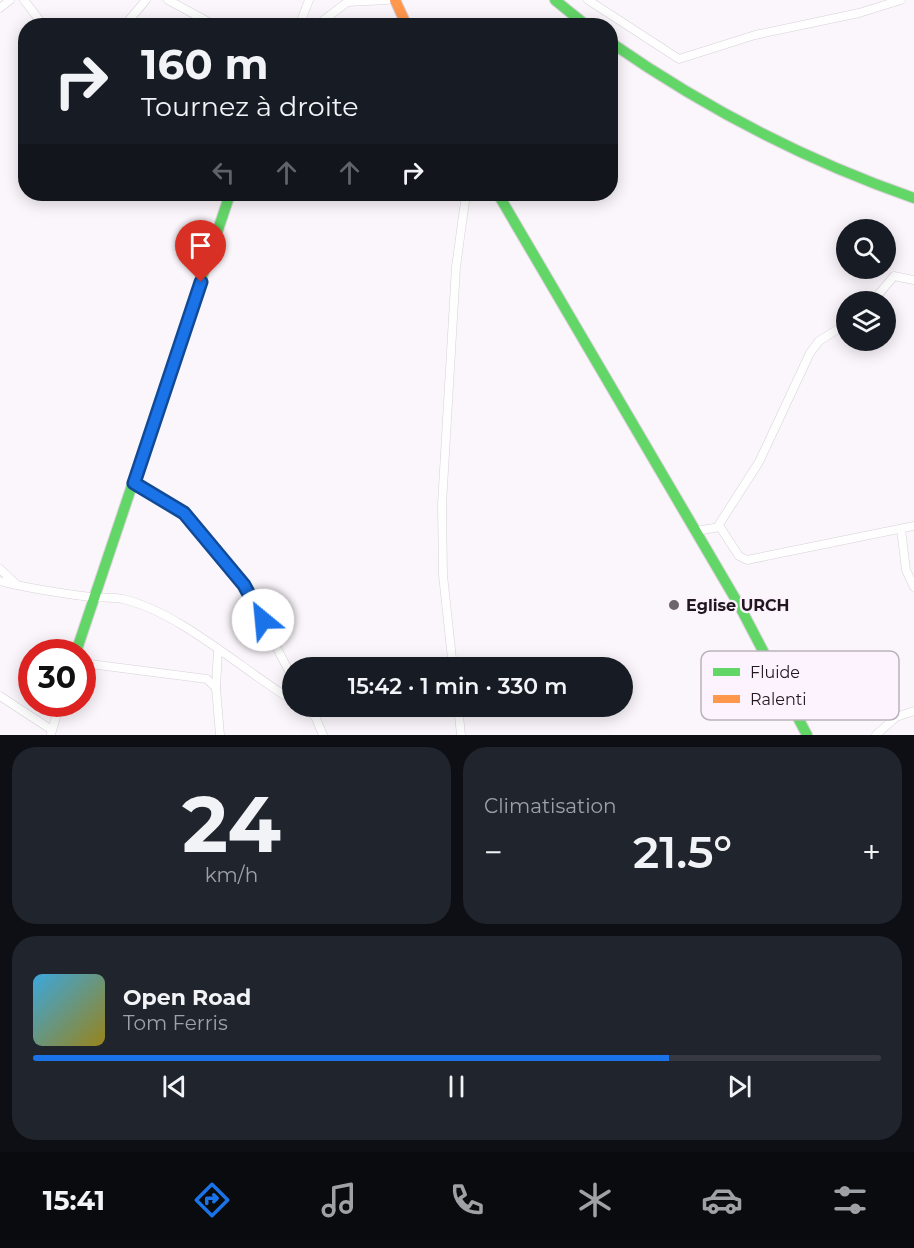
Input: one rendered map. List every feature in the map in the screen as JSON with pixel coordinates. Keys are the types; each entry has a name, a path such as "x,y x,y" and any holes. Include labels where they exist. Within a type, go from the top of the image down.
{"main road":[{"path":"395,0 403,18"},
{"path":"555,0 577,18"},
{"path":"618,47 688,95 764,137 846,174 914,198"},
{"path":"80,639 228,201"},
{"path":"502,201 739,605 763,651"},
{"path":"799,720 807,735"}],"street":[{"path":"0,8 10,0"},
{"path":"24,0 38,18"},
{"path":"131,18 146,0"},
{"path":"168,0 200,18"},
{"path":"302,18 309,0"},
{"path":"327,18 349,1 387,0"},
{"path":"588,0 616,18"},
{"path":"618,19 679,59 755,35 859,13 901,0"},
{"path":"452,657 443,575 442,504 456,267 465,201"},
{"path":"881,291 894,276 914,280"},
{"path":"696,531 718,526 759,462 810,352 819,341 836,330"},
{"path":"134,483 184,513 228,563 244,585 282,658"},
{"path":"718,526 739,556 747,560 862,534 914,526"},
{"path":"901,529 906,570 914,587"},
{"path":"0,569 17,586"},
{"path":"0,581 17,586 123,599 140,605 158,613 218,649 282,693"},
{"path":"218,649 216,688 220,735"},
{"path":"96,665 203,677 216,688"},
{"path":"0,696 52,733 56,717"},
{"path":"899,716 914,711"},
{"path":"314,717 323,735"},
{"path":"459,717 461,735"},
{"path":"876,735 893,720"}],"traffic: fast":[{"path":"555,0 577,18"},
{"path":"618,47 682,89 756,130 833,167 914,198"},
{"path":"80,639 228,201"},
{"path":"502,201 739,605 763,651"},
{"path":"799,720 807,735"}],"traffic: slow":[{"path":"395,0 403,18"}],"place":[{"name":"Eglise URCH","path":"674,605"}],"route":[{"path":"201,282 134,483 162,497 193,522 244,585 263,620"}]}
